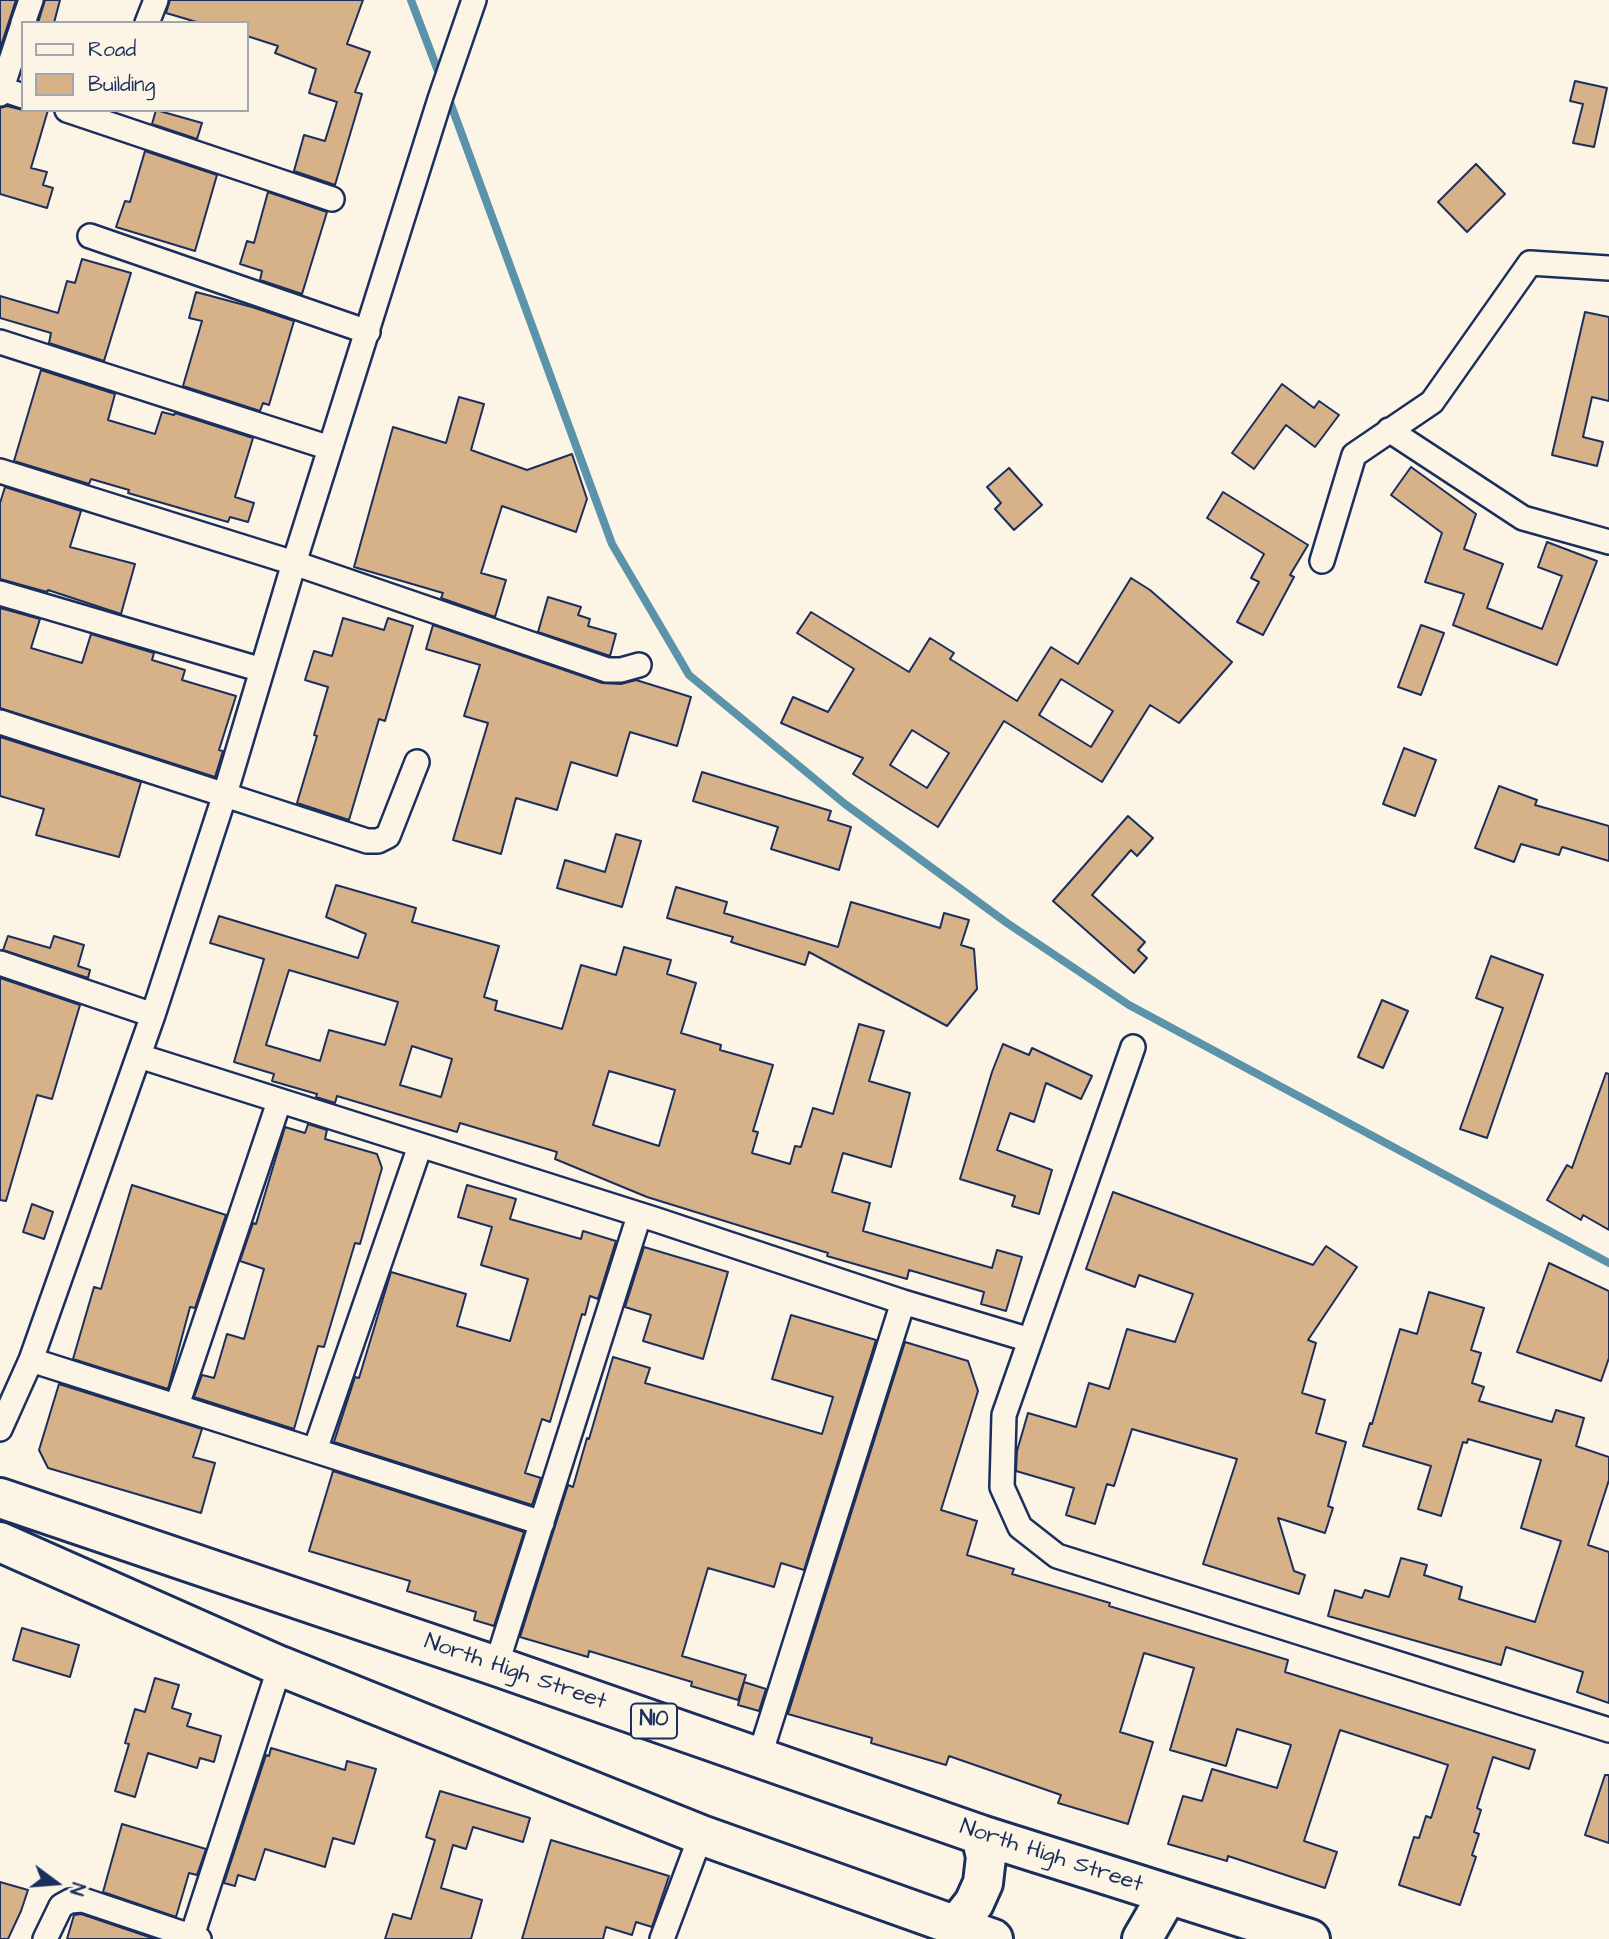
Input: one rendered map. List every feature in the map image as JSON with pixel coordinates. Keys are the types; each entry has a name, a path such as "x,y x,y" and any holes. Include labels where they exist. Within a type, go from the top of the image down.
{"highway":[{"name":"North High Street","path":"0,1498 496,1666 981,1835 1310,1939"},
{"path":"0,1542 279,1666 701,1835 993,1939"},
{"path":"955,1927 974,1903 983,1883 986,1857 981,1835"},
{"path":"1142,1939 1168,1894"}],"street":[{"path":"24,21 31,0"},
{"path":"148,21 156,0"},
{"path":"0,1429 31,1360 153,1015 225,794 294,563 440,99 474,0"},
{"path":"8,93 21,33"},
{"path":"79,112 110,117 332,199"},
{"path":"90,236 368,332"},
{"path":"1322,561 1354,455 1432,402 1530,262 1609,268"},
{"path":"0,342 330,448"},
{"path":"1389,430 1523,518 1609,542"},
{"path":"1,475 294,563 607,670 621,670 639,665"},
{"path":"0,593 262,670"},
{"path":"0,722 367,841 378,841 388,836 416,762"},
{"path":"0,963 153,1015"},
{"path":"1133,1047 1004,1415 1002,1487 1020,1527 1057,1556 1609,1730"},
{"path":"139,1056 903,1302 1030,1340"},
{"path":"177,1405 279,1102"},
{"path":"315,1450 419,1146"},
{"path":"496,1666 639,1216"},
{"path":"759,1758 903,1302"},
{"path":"31,1360 542,1523"},
{"path":"45,1939 61,1906 70,1901 83,1900 194,1938 279,1666"},
{"path":"662,1939 701,1835"}],"building":[{"path":"0,0 16,0 0,49"},
{"path":"45,0 60,0 55,21 39,21"},
{"path":"170,0 363,0 347,44 370,52 355,92 362,94 335,185 294,171 304,135 325,141 337,102 309,93 316,69 275,53 278,46 248,36 248,21 193,21 166,13"},
{"path":"1575,81 1607,88 1594,147 1573,143 1583,104 1570,101"},
{"path":"7,106 21,110 21,112 47,112 31,168 47,172 43,185 53,188 47,208 0,194 0,108"},
{"path":"155,112 202,123 197,139 152,124"},
{"path":"145,151 217,175 195,251 116,227 125,201 130,202"},
{"path":"1476,164 1505,194 1467,232 1438,202"},
{"path":"268,192 327,212 302,294 260,280 262,271 240,264 247,241 254,243"},
{"path":"82,259 131,273 104,361 49,343 51,333 0,318 0,296 58,313 67,281 75,283"},
{"path":"196,292 294,321 269,405 263,403 260,411 183,386 202,321 189,318"},
{"path":"1585,312 1609,317 1609,401 1592,397 1583,437 1603,442 1597,466 1552,455"},
{"path":"41,370 115,394 108,420 155,434 162,412 175,413 253,438 235,497 254,503 248,522 230,517 228,522 128,493 129,490 91,479 89,484 14,461"},
{"path":"1282,384 1314,408 1319,401 1339,415 1315,447 1286,425 1254,469 1232,453"},
{"path":"459,397 484,404 471,450 527,470 572,454 587,499 576,532 502,506 481,573 506,580 495,617 441,598 443,593 354,567 393,427 446,443"},
{"path":"1411,467 1476,514 1464,549 1503,564 1487,608 1542,629 1562,576 1538,567 1547,542 1597,561 1557,665 1453,625 1464,594 1425,582 1442,533 1391,495"},
{"path":"1009,468 1042,505 1014,530 995,509 1001,503 987,487"},
{"path":"5,487 81,511 70,547 135,564 121,614 48,590 47,592 0,579 0,503"},
{"path":"1223,492 1308,545 1290,575 1294,577 1263,635 1237,622 1259,582 1251,578 1264,554 1207,518"},
{"path":"1131,578 1150,590 1232,662 1179,723 1150,705 1102,782 1004,721 938,827 853,774 863,758 781,723 793,697 828,712 854,669 797,633 811,612 909,672 930,638 954,653 950,659 1017,701 1051,647 1078,664","holes":["1061,679 1113,711 1091,747 1039,715","912,730 949,753 927,788 890,765"]},
{"path":"548,597 581,607 578,615 590,619 588,626 616,634 610,656 538,632"},
{"path":"0,608 40,619 31,648 82,663 91,634 154,653 152,660 185,670 182,680 236,696 219,750 223,751 215,777 0,708"},
{"path":"343,618 384,630 388,618 413,626 385,721 379,719 349,820 297,803 328,687 305,680 314,651 332,656"},
{"path":"433,625 602,683 621,684 636,680 691,697 677,746 630,732 617,776 571,762 557,810 516,798 501,854 453,840 488,723 464,716 480,665 426,649"},
{"path":"1421,625 1444,633 1421,695 1398,687"},
{"path":"0,737 141,782 119,857 36,835 44,809 0,796"},
{"path":"1404,748 1436,760 1415,816 1383,804"},
{"path":"702,772 831,811 828,820 851,827 839,870 771,849 778,827 693,801"},
{"path":"1499,786 1537,800 1535,805 1609,826 1609,861 1562,847 1559,855 1521,844 1514,862 1475,848"},
{"path":"1128,816 1153,838 1137,856 1131,850 1092,895 1145,942 1138,950 1147,958 1134,973 1053,901"},
{"path":"616,834 641,841 622,907 557,888 565,860 605,872"},
{"path":"336,885 416,908 412,922 499,946 484,997 497,1001 495,1010 562,1029 581,965 616,975 624,947 671,960 667,974 696,983 681,1033 721,1045 720,1050 773,1065 753,1131 758,1132 752,1153 790,1164 795,1146 801,1147 813,1108 833,1114 859,1024 884,1031 869,1081 910,1093 891,1167 843,1153 832,1192 870,1203 863,1231 992,1268 997,1250 1022,1257 1006,1311 981,1304 984,1292 909,1270 907,1279 827,1256 828,1253 647,1197 555,1159 557,1152 460,1123 457,1132 337,1096 335,1103 316,1097 317,1094 272,1081 274,1074 234,1062 264,959 210,943 219,916 358,958 366,934 326,917","holes":["289,970 398,1002 385,1045 329,1030 320,1061 266,1045","412,1046 452,1059 441,1097 400,1085","609,1071 675,1090 659,1146 593,1125"]},
{"path":"676,887 727,902 724,913 838,947 851,902 940,928 944,913 969,920 961,945 974,949 977,989 947,1026 809,952 805,965 731,942 733,937 667,918"},
{"path":"8,936 50,948 54,936 84,945 78,966 90,970 88,978 3,950"},
{"path":"1491,956 1543,975 1487,1138 1460,1129 1503,1008 1476,998"},
{"path":"0,978 80,1005 52,1099 37,1095 6,1201 0,1200"},
{"path":"1382,1000 1408,1011 1383,1068 1358,1057"},
{"path":"1003,1044 1029,1055 1032,1048 1092,1076 1081,1099 1046,1083 1034,1122 1010,1113 997,1150 1052,1170 1039,1214 1012,1206 1015,1196 960,1179"},
{"path":"1606,1073 1609,1074 1609,1230 1583,1215 1581,1220 1547,1200 1567,1165 1572,1168"},
{"path":"308,1124 327,1130 325,1139 377,1154 382,1168 360,1244 355,1243 324,1347 318,1346 294,1429 194,1397 202,1375 214,1378 227,1334 244,1339 264,1269 240,1261 253,1223 256,1224 285,1127 305,1133"},
{"path":"132,1185 226,1215 195,1308 190,1307 168,1389 73,1359 94,1287 101,1289"},
{"path":"467,1185 516,1199 510,1219 581,1239 583,1231 616,1241 598,1299 590,1296 585,1315 582,1314 550,1422 542,1419 525,1473 541,1478 532,1505 334,1442 355,1377 359,1378 391,1272 466,1294 457,1326 510,1341 528,1279 481,1265 492,1227 458,1217"},
{"path":"1113,1192 1313,1265 1326,1246 1357,1267 1308,1340 1316,1343 1302,1393 1325,1400 1316,1433 1346,1442 1328,1506 1333,1508 1325,1533 1278,1518 1294,1571 1305,1575 1299,1594 1203,1564 1237,1459 1132,1429 1114,1486 1107,1484 1095,1524 1066,1515 1074,1488 1016,1471 1017,1451 1028,1413 1076,1427 1089,1383 1109,1389 1127,1329 1175,1342 1193,1294 1139,1275 1135,1287 1086,1269"},
{"path":"32,1204 53,1212 44,1239 23,1232"},
{"path":"644,1247 728,1272 703,1359 643,1341 651,1315 625,1307"},
{"path":"1549,1263 1609,1291 1609,1358 1601,1381 1517,1352"},
{"path":"1429,1292 1484,1308 1471,1350 1481,1353 1472,1383 1484,1387 1479,1401 1552,1422 1556,1410 1584,1418 1576,1446 1609,1457 1609,1480 1588,1545 1609,1552 1609,1703 1577,1692 1583,1672 1506,1647 1501,1665 1328,1616 1335,1590 1362,1598 1365,1590 1389,1597 1401,1558 1427,1565 1424,1575 1462,1587 1459,1599 1535,1622 1561,1541 1521,1528 1541,1460 1468,1439 1467,1443 1463,1442 1441,1516 1418,1509 1431,1466 1363,1446 1400,1329 1417,1334"},
{"path":"791,1315 876,1340 804,1570 781,1563 774,1587 708,1568 682,1656 746,1675 738,1700 691,1686 692,1682 589,1651 588,1657 520,1637 568,1485 573,1487 587,1438 589,1439 613,1357 650,1368 645,1383 822,1434 833,1397 772,1379"},
{"path":"905,1342 968,1361 978,1391 941,1510 977,1521 967,1555 1014,1569 1012,1574 1110,1603 1109,1606 1288,1660 1285,1672 1535,1750 1529,1769 1493,1757 1477,1808 1481,1810 1474,1832 1479,1834 1472,1855 1476,1857 1460,1905 1399,1885 1414,1837 1419,1838 1426,1816 1431,1818 1448,1765 1340,1730 1304,1841 1337,1852 1325,1888 1228,1856 1227,1861 1168,1844 1183,1796 1202,1801 1212,1769 1277,1788 1291,1745 1237,1729 1226,1766 1170,1750 1194,1668 1144,1653 1120,1732 1153,1742 1128,1824 1058,1803 1061,1795 949,1756 946,1765 871,1743 872,1738 788,1714"},
{"path":"59,1384 202,1429 193,1457 215,1463 201,1513 48,1468 39,1450"},
{"path":"333,1471 524,1532 494,1626 474,1620 476,1612 407,1591 410,1581 309,1551"},
{"path":"22,1628 79,1645 70,1677 13,1660"},
{"path":"155,1678 179,1685 172,1708 191,1714 187,1726 221,1736 214,1762 200,1758 197,1768 148,1753 135,1797 115,1791 129,1744 125,1743 135,1709 145,1712"},
{"path":"744,1682 766,1689 759,1711 738,1705"},
{"path":"271,1748 345,1770 347,1761 376,1769 354,1844 333,1838 325,1867 265,1849 255,1880 238,1875 235,1886 224,1883 266,1755 269,1756"},
{"path":"1605,1775 1609,1775 1609,1843 1585,1835"},
{"path":"440,1791 530,1818 523,1842 473,1827 466,1849 453,1845 441,1888 482,1900 471,1939 385,1939 393,1914 411,1919 435,1840 426,1837"},
{"path":"122,1824 206,1849 197,1875 189,1873 176,1917 103,1892"},
{"path":"551,1840 669,1876 652,1927 636,1922 632,1935 606,1927 603,1939 522,1939"},
{"path":"0,1882 28,1890 8,1939 0,1939"},
{"path":"81,1914 155,1939 67,1939 74,1915"}],"waterway":[{"path":"411,0 441,79"},
{"path":"447,94 612,544 689,675 845,804 1007,923 1129,1005 1609,1263"}]}
